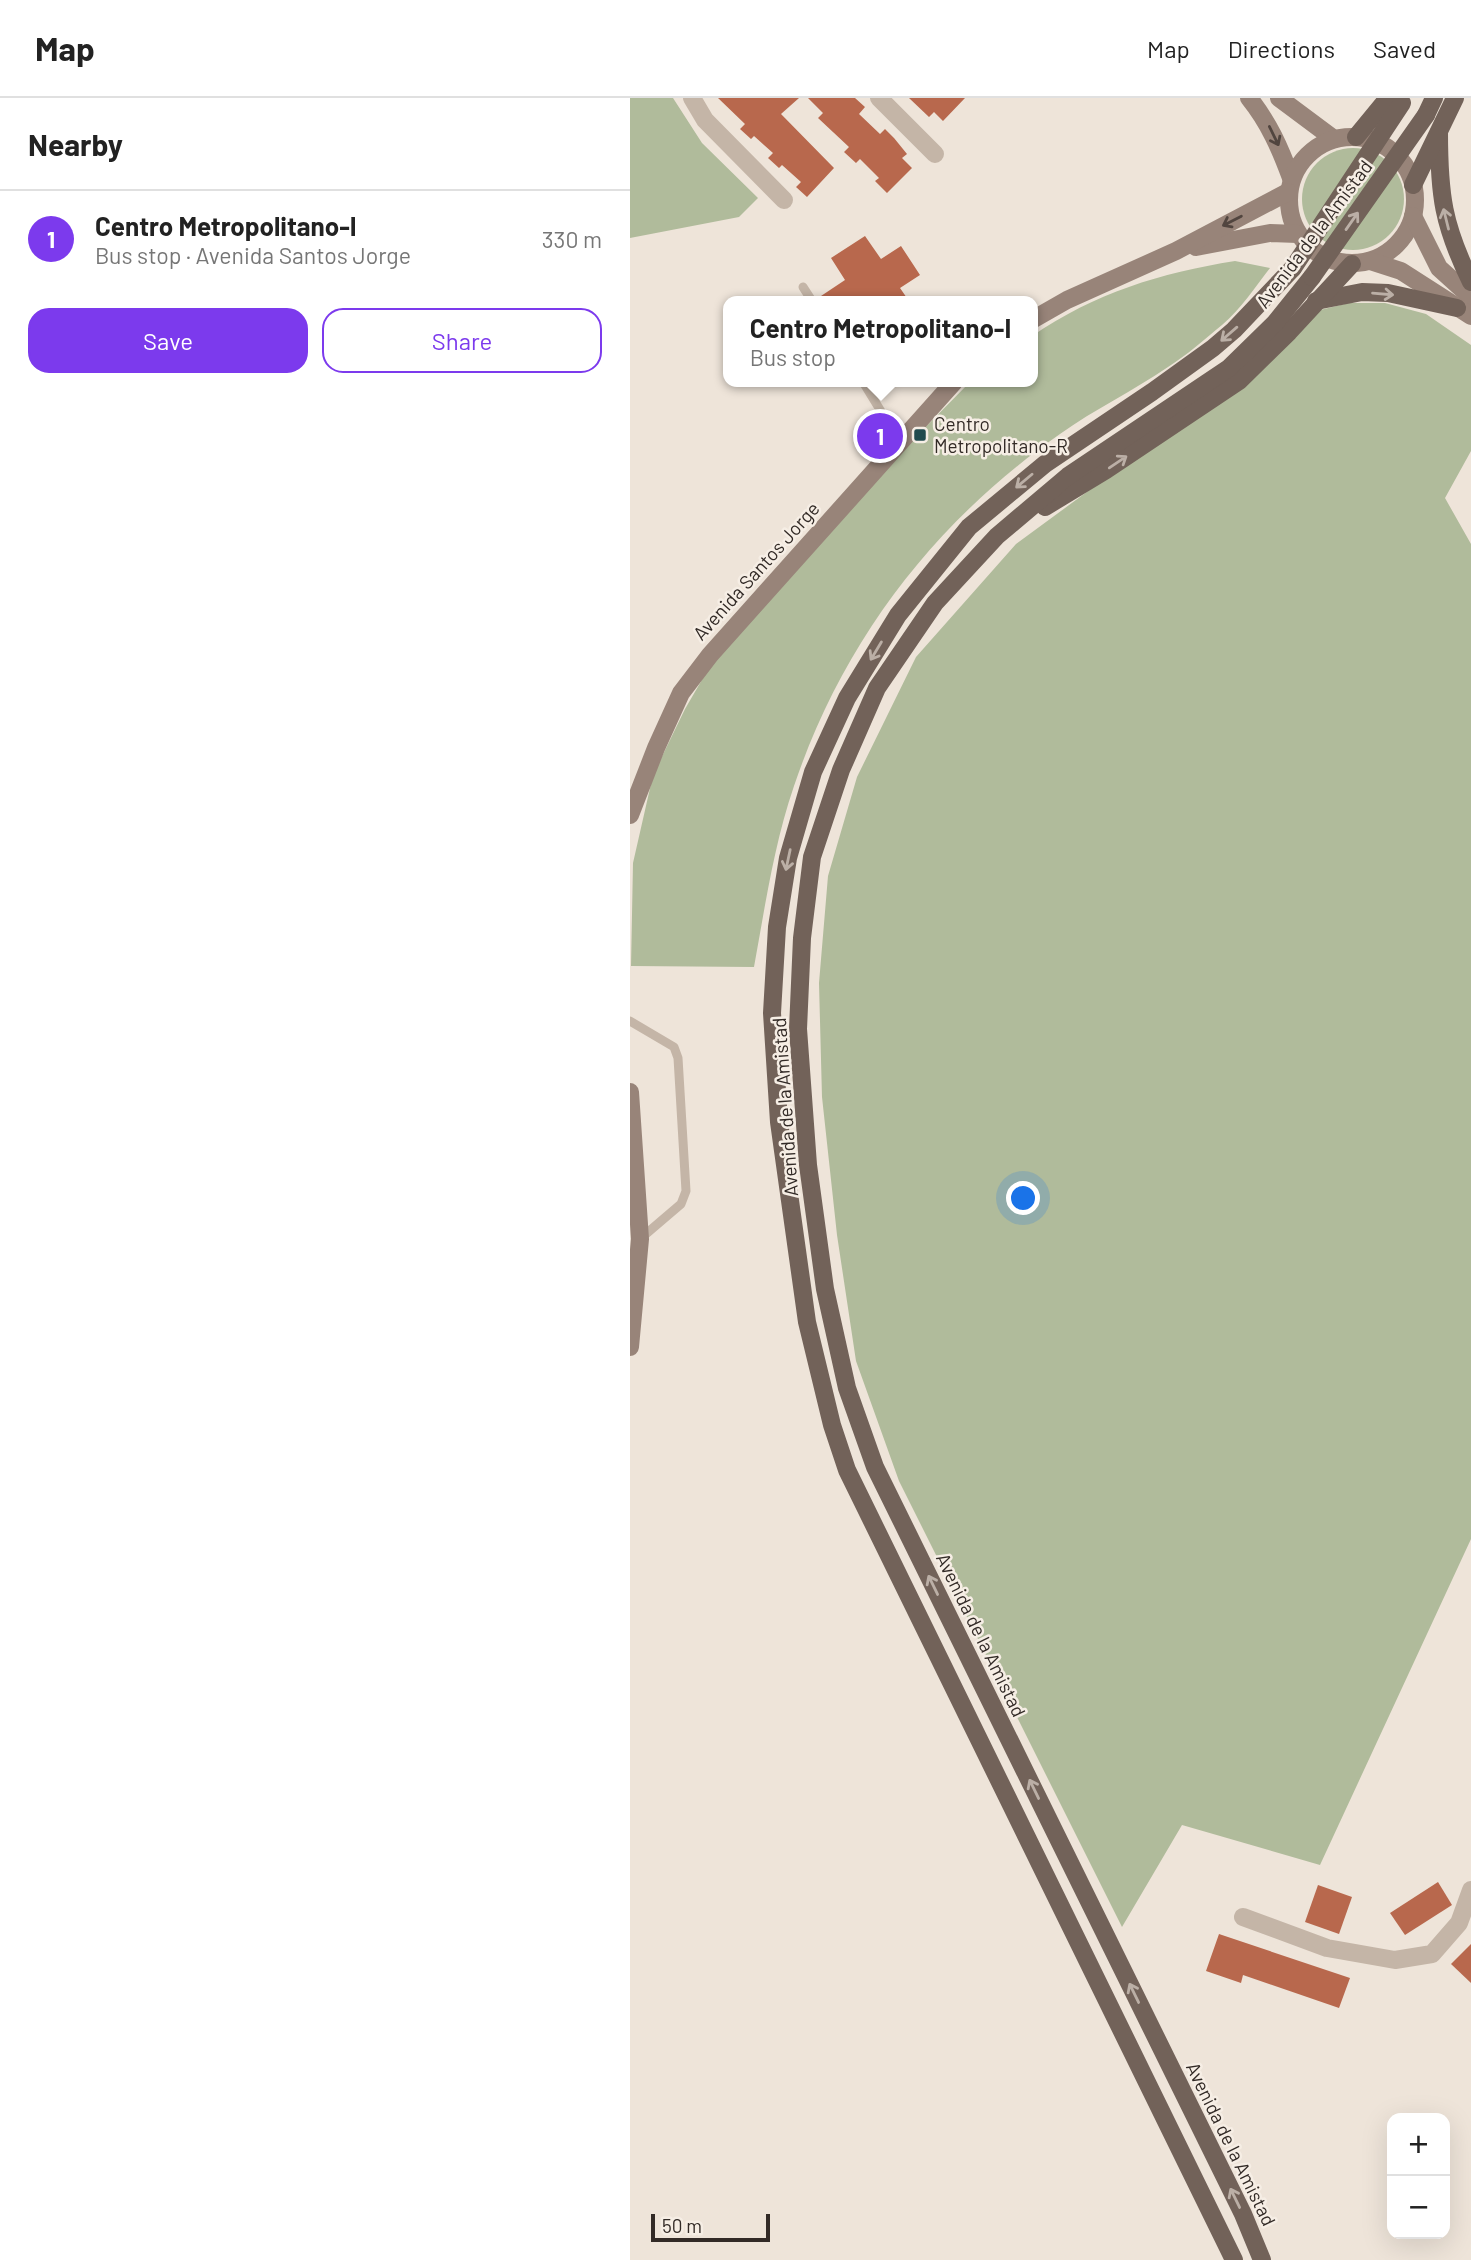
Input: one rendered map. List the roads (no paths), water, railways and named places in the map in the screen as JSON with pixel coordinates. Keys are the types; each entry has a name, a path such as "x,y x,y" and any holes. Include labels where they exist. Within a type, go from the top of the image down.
{"main road":[{"path":"1249,98 1266,119 1276,138 1290,185 1289,211 1298,234 1320,255 1336,262 1361,262 1401,271 1466,307"},
{"path":"1279,98 1334,139"},
{"path":"1413,185 1455,98"},
{"path":"1356,137 1398,100"},
{"name":"Avenida de la Amistad","path":"1234,2260 847,1470 832,1425 807,1322 779,1122 772,1013 777,927 788,858 813,772 847,698 898,615 969,527 1045,464 1152,392 1234,330 1293,268 1398,100"},
{"name":"Avenida de la Amistad","path":"1262,2260 1243,2214 875,1467 847,1388 825,1289 808,1165 798,1029 802,938 812,857 841,770 877,688 935,603 997,536 1068,476 1229,368 1281,316 1312,277 1430,106"},
{"path":"1439,132 1442,205 1448,230 1471,282"},
{"path":"997,536 1106,470 1239,381 1290,332 1316,301 1361,262 1393,249 1409,228 1413,216 1413,185 1406,166 1393,152 1375,141 1356,137 1334,139 1316,147 1301,161 1290,185 1176,251 1067,300 1038,317"},
{"path":"1413,216 1439,268 1466,307"},
{"path":"1176,251 1239,237 1270,233 1298,234"},
{"path":"1316,301 1362,292 1388,293 1466,307"},
{"name":"Avenida Santos Jorge","path":"630,815 681,693 710,655 949,387"},
{"path":"630,1092 639,1238 630,1347"}],"street":[{"path":"692,98 705,120 784,200"},
{"path":"879,98 935,154"},
{"path":"1243,1917 1328,1948 1395,1960 1432,1954 1459,1923 1471,1890"}],"lane":[{"path":"803,287 809,296"},
{"path":"866,387 890,426 901,438"},
{"path":"630,1021 674,1047 678,1058 686,1191 681,1204 639,1238"}],"place":[{"name":"Centro Metropolitano-R","path":"920,435"},
{"name":"Centro Metropolitano-I","path":"880,436"}]}
